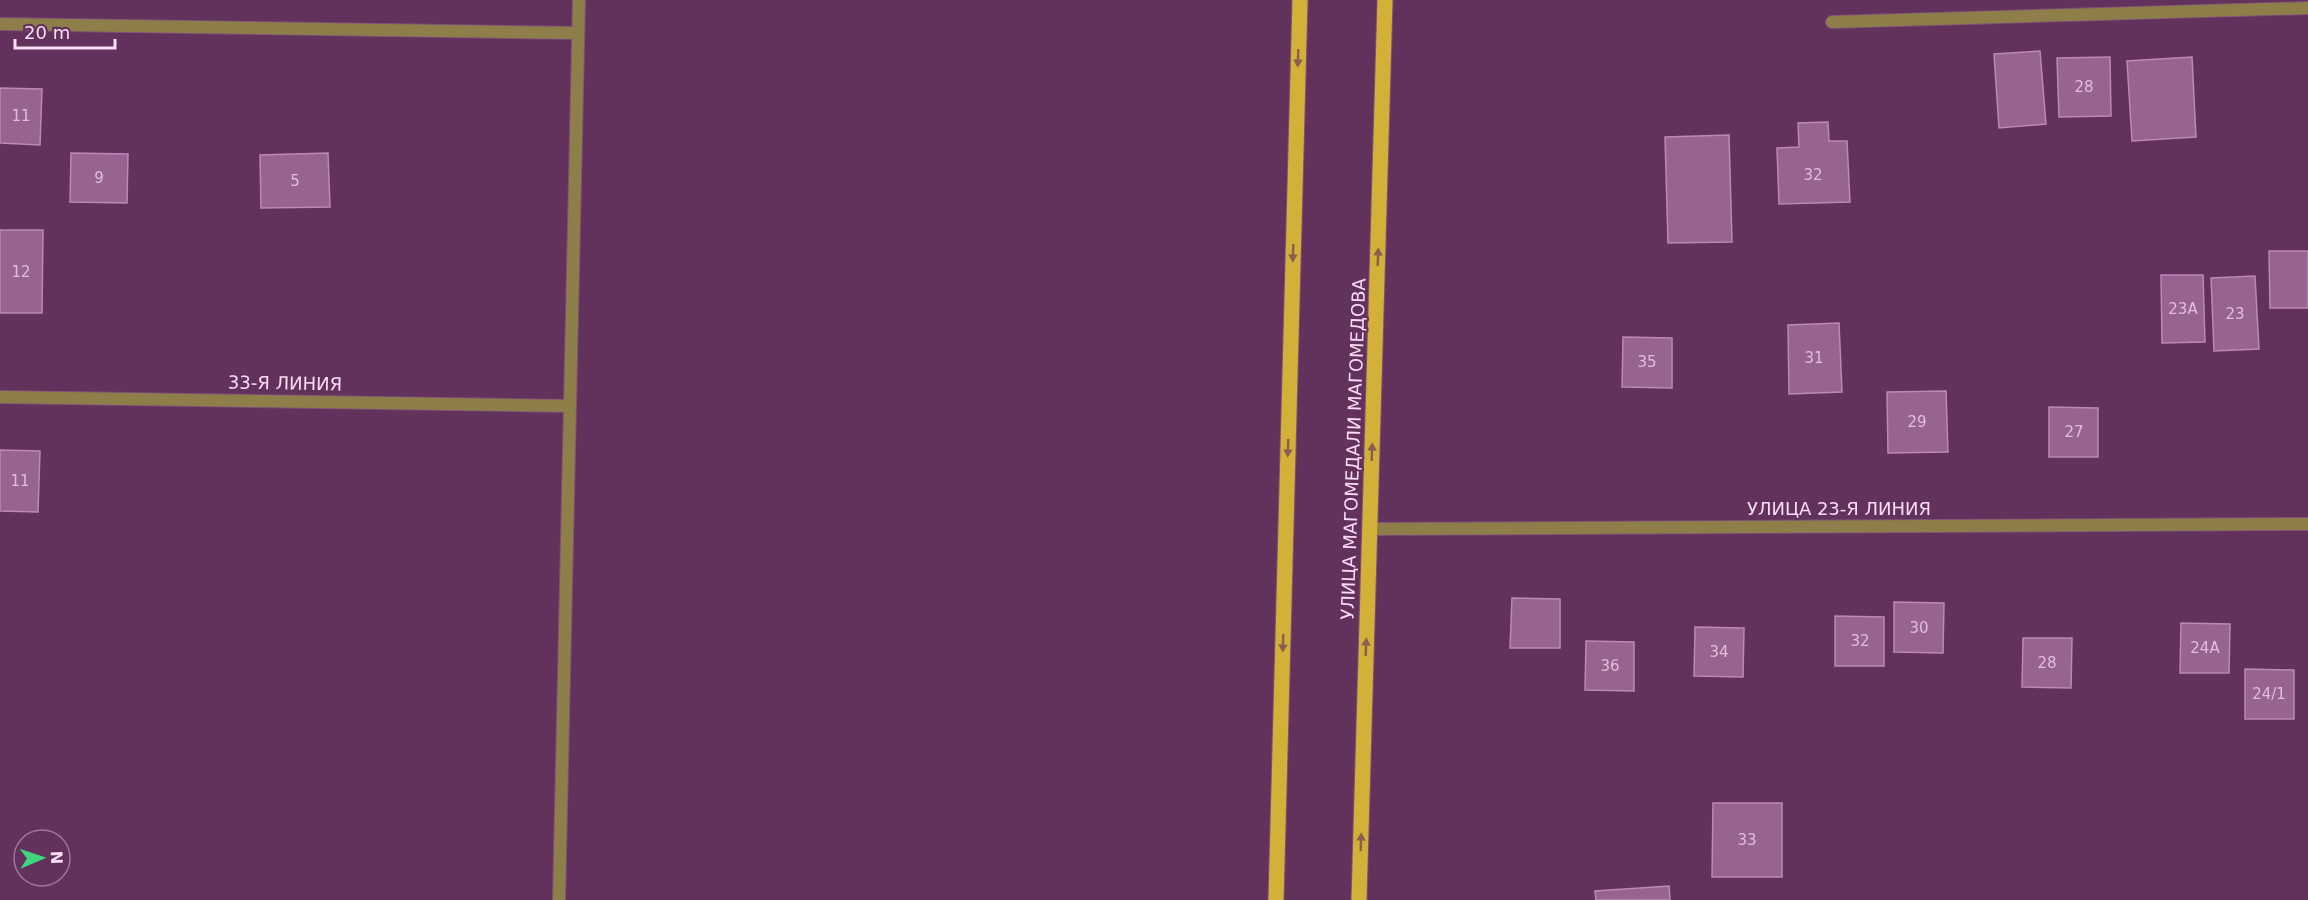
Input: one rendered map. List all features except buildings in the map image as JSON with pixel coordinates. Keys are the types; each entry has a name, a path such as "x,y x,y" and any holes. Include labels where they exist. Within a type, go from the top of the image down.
{"main road":[{"path":"1276,900 1300,0"},
{"name":"УЛИЦА МАГОМЕДАЛИ МАГОМЕДОВА","path":"1359,900 1385,0"}],"street":[{"path":"559,900 579,0"},
{"path":"1832,22 2308,8"},
{"path":"0,24 578,33"},
{"name":"33-Я ЛИНИЯ","path":"0,397 570,406"},
{"name":"УЛИЦА 23-Я ЛИНИЯ","path":"1370,529 2308,524"}]}
